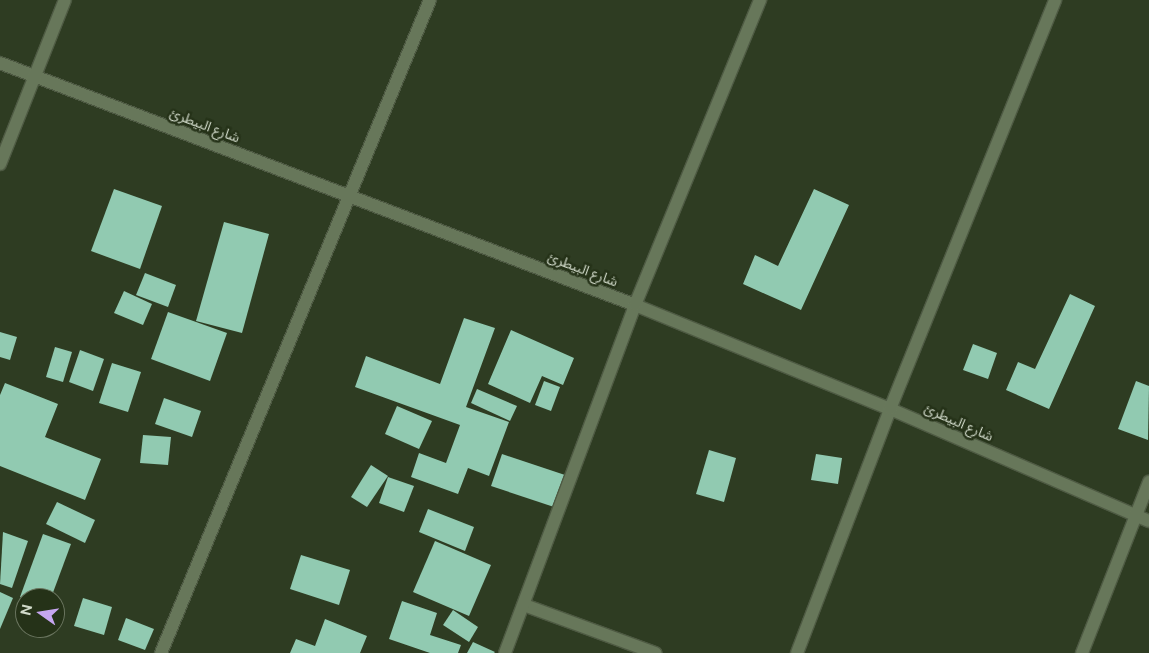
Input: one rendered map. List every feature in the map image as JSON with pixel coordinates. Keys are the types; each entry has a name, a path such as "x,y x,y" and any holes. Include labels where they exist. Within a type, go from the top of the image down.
{"street":[{"path":"0,164 65,0"},
{"path":"161,653 351,197 430,0"},
{"path":"505,653 636,305 760,0"},
{"path":"797,653 890,409 1055,0"},
{"name":"شارع البيطرئ","path":"0,63 636,305 890,409 1149,521"},
{"path":"1082,653 1149,482"},
{"path":"524,605 654,653"}],"building":[{"path":"114,189 162,206 140,269 91,251"},
{"path":"814,189 849,205 801,310 743,284 755,255 778,266"},
{"path":"224,222 269,234 242,333 196,321"},
{"path":"145,273 176,285 168,307 136,295"},
{"path":"124,291 152,304 143,325 114,313"},
{"path":"1070,294 1095,306 1049,409 1006,390 1018,362 1035,369"},
{"path":"168,312 227,333 210,381 151,359"},
{"path":"464,318 495,328 466,407 509,422 489,476 468,468 458,494 411,477 419,453 446,463 460,425 355,387 366,356 440,384"},
{"path":"511,330 574,358 563,385 542,376 530,403 488,384"},
{"path":"0,332 17,337 10,360 0,357"},
{"path":"973,344 997,353 988,379 963,370"},
{"path":"55,347 72,352 63,382 46,377"},
{"path":"80,350 104,359 93,391 69,382"},
{"path":"112,363 141,372 128,412 99,403"},
{"path":"544,381 560,387 551,411 535,405"},
{"path":"1136,381 1149,386 1148,440 1118,429"},
{"path":"5,383 58,404 45,437 101,459 85,500 0,466 0,395"},
{"path":"477,389 517,406 510,421 471,403"},
{"path":"164,398 201,411 192,437 155,424"},
{"path":"397,406 432,421 419,449 385,434"},
{"path":"143,435 171,437 168,465 140,463"},
{"path":"709,450 736,458 724,502 696,494"},
{"path":"502,454 565,475 554,507 491,486"},
{"path":"816,454 842,458 838,484 811,480"},
{"path":"371,465 388,476 367,507 351,497"},
{"path":"388,477 414,486 404,512 379,503"},
{"path":"57,502 95,520 85,543 46,524"},
{"path":"428,509 474,527 465,551 419,532"},
{"path":"3,532 28,541 12,588 0,584"},
{"path":"43,534 71,544 55,588 23,588"},
{"path":"435,541 491,565 469,616 413,592"},
{"path":"301,555 350,570 339,605 290,589"},
{"path":"0,592 13,598 0,629"},
{"path":"83,598 112,607 104,635 74,626"},
{"path":"402,601 437,613 430,635 461,645 458,653 430,653 389,639"},
{"path":"453,610 478,627 469,642 443,625"},
{"path":"126,618 154,629 145,650 118,640"},
{"path":"325,619 367,636 360,653 290,653 296,639 315,646"},
{"path":"473,642 495,652 467,653"}]}
